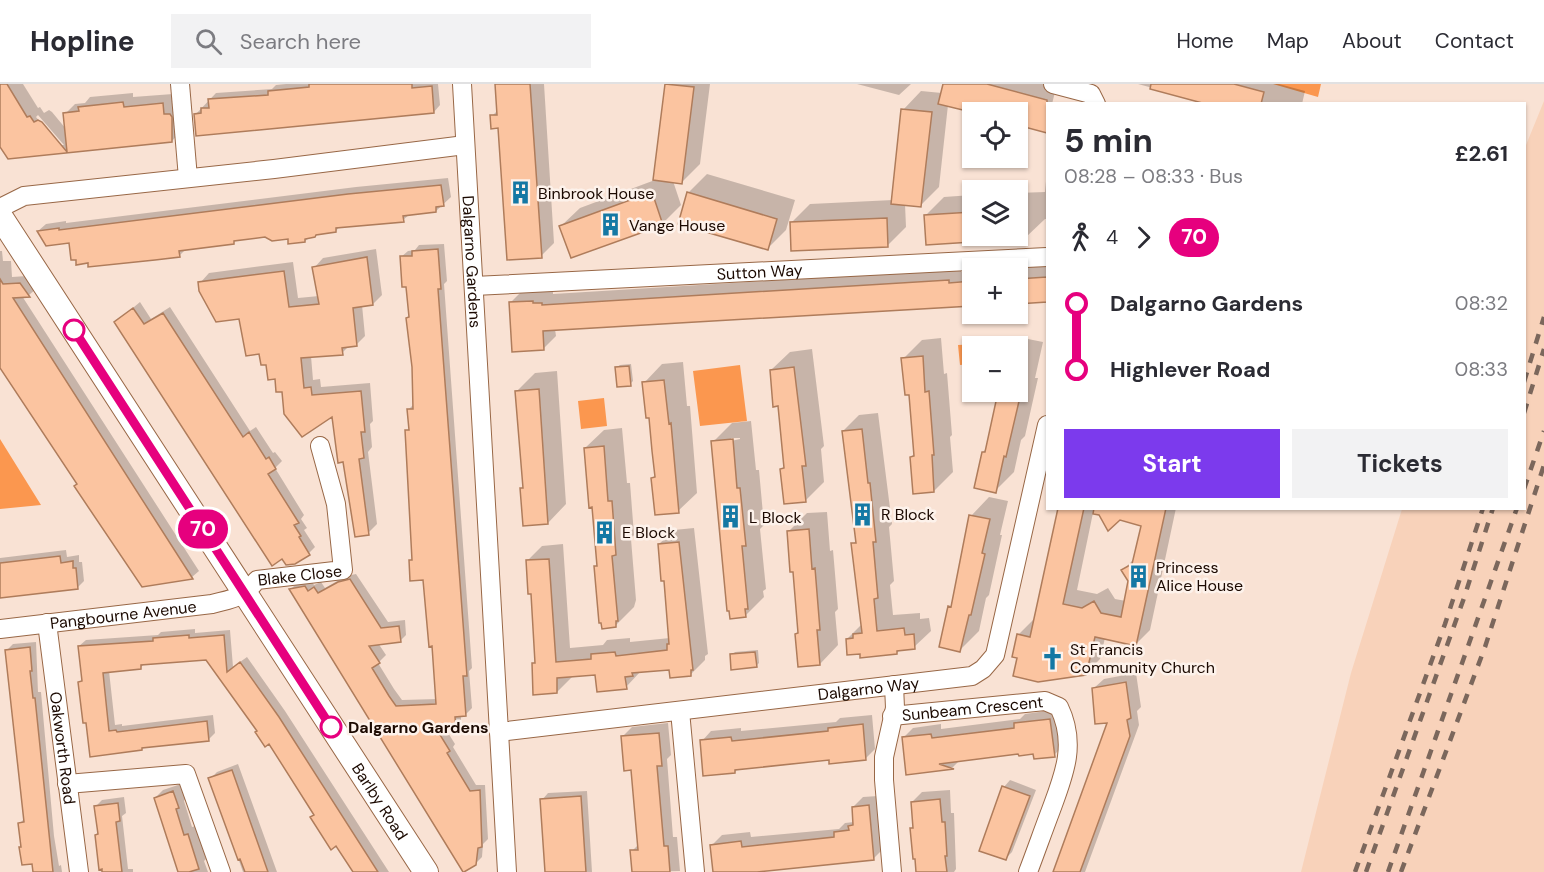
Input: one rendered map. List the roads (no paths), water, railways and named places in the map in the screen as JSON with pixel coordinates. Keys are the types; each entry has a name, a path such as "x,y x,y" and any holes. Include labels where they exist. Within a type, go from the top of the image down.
{"street":[{"path":"180,84 188,178"},
{"name":"Dalgarno Gardens","path":"462,84 507,872"},
{"path":"1053,84 1091,94 1095,102"},
{"path":"0,208 24,196 274,169 465,144"},
{"name":"Barlby Road","path":"0,216 426,872"},
{"name":"Sutton Way","path":"474,286 1046,256"},
{"name":"Dalgarno Way","path":"499,732 972,676 983,669 995,655 1046,429"},
{"name":"Blake Close","path":"245,594 257,580 343,570 336,504 320,446"},
{"name":"Pangbourne Avenue","path":"0,629 212,604 232,600 245,594"},
{"name":"Oakworth Road","path":"47,623 78,872"},
{"path":"892,872 884,757 895,708 894,685"},
{"name":"Sunbeam Crescent","path":"892,716 1046,701 1059,707 1068,744 1066,770 1028,872"},
{"path":"680,711 695,872"},
{"path":"68,784 186,774 221,872"}],"railway":[{"path":"1526,376 1544,317"},
{"path":"1526,407 1544,349"},
{"path":"1526,483 1544,431"},
{"path":"1401,872 1485,647 1544,465"},
{"path":"1355,872 1445,624 1482,510"},
{"path":"1366,872 1464,598 1492,510"},
{"path":"1388,872 1516,510"}],"place":[{"name":"Binbrook House","path":"520,193"},
{"name":"Vange House","path":"611,225"},
{"name":"R Block","path":"863,514"},
{"name":"L Block","path":"731,517"},
{"name":"E Block","path":"604,532"},
{"name":"Princess Alice House","path":"1138,576"},
{"name":"St Francis Community Church","path":"1052,658"},
{"name":"Dalgarno Gardens","path":"331,727"}]}
